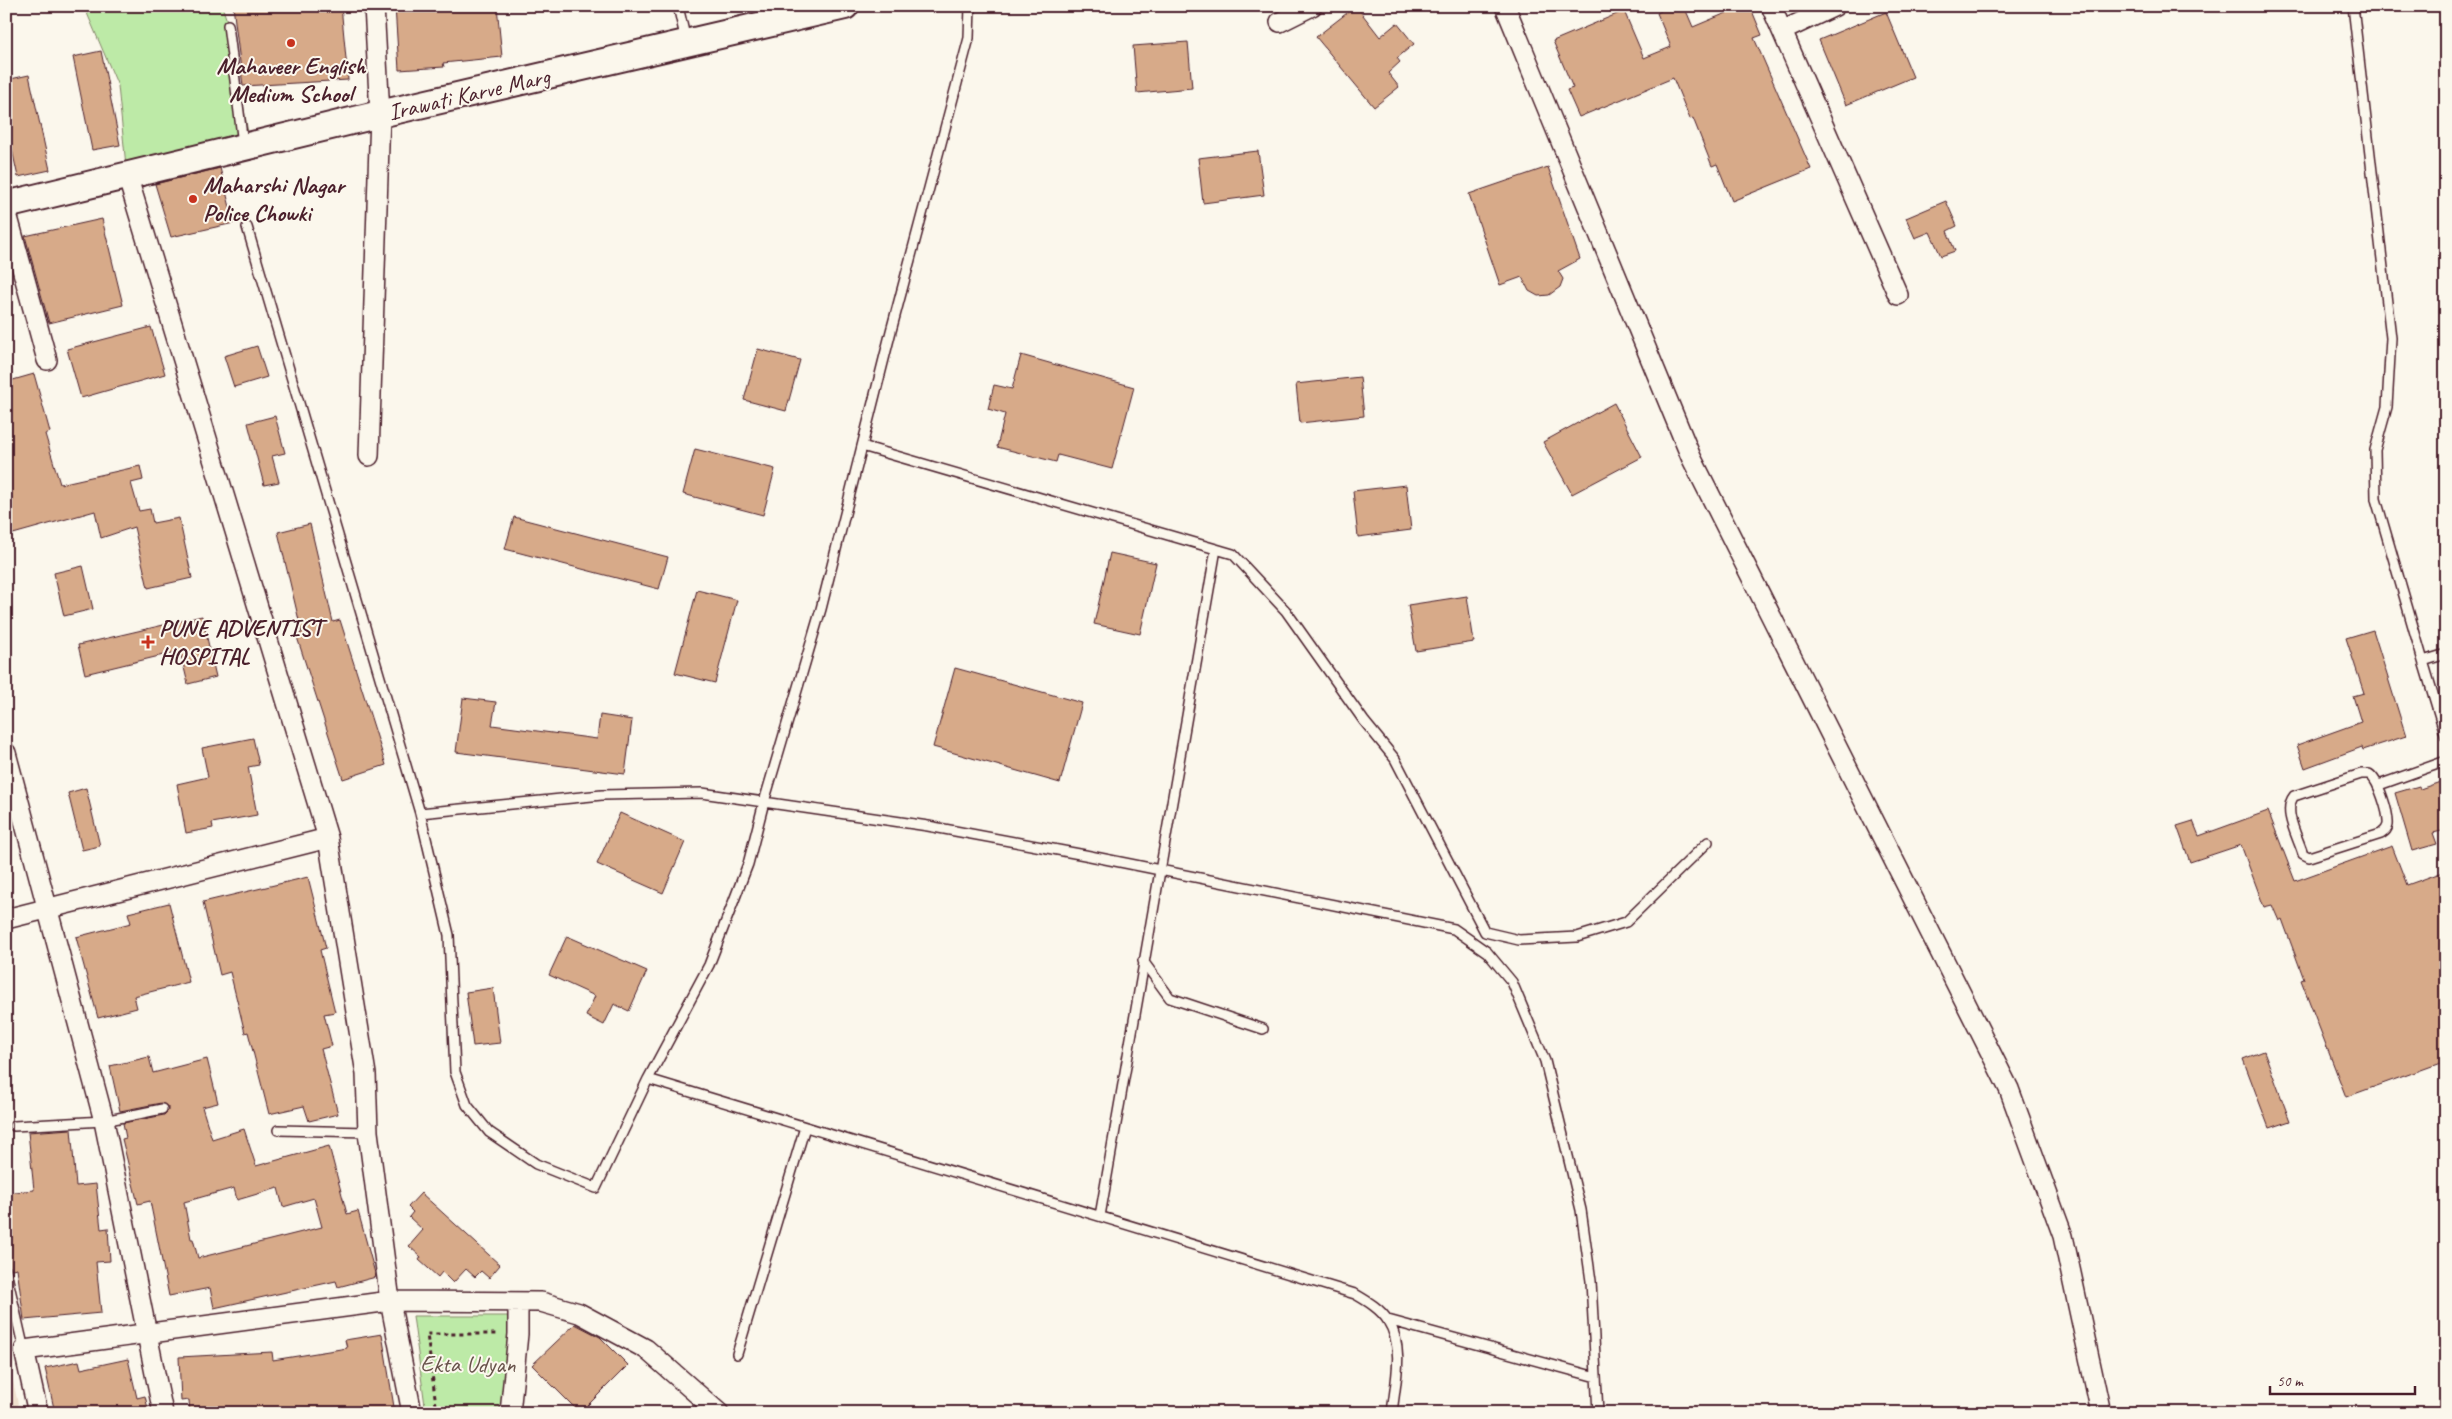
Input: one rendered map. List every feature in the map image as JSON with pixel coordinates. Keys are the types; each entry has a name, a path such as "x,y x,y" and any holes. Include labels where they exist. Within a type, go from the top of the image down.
{"main road":[{"name":"Irawati Karve Marg","path":"6,205 380,114 845,6"}],"street":[{"path":"368,456 380,114 374,6"},
{"path":"1280,22 1312,6"},
{"path":"1506,6 1691,457 2009,1089 2063,1236 2101,1413"},
{"path":"1771,6 1898,295"},
{"path":"1782,31 1835,6"},
{"path":"127,175 328,838 366,1074 368,1132 390,1301 412,1413"},
{"path":"6,210 47,360"},
{"path":"6,752 104,1121 163,1413"},
{"path":"6,919 328,838"},
{"path":"38,1413 24,1350 390,1301 541,1302 579,1313 646,1349 720,1413"},
{"path":"510,1413 518,1344 518,1302"}],"lane":[{"path":"678,6 686,44"},
{"path":"247,226 420,813 449,935 455,1072 467,1106 488,1132 536,1164 596,1188 648,1079 709,965 748,864 764,802 821,608 969,38 970,6"},
{"path":"2353,6 2391,338 2388,407 2375,450 2376,500 2446,737"},
{"path":"228,25 243,147"},
{"path":"862,446 1233,554 1286,611 1364,720 1395,759 1485,932 1519,940 1577,937 1626,922 1708,842"},
{"path":"1100,1216 1158,869 1216,549"},
{"path":"2422,661 2446,654"},
{"path":"2379,785 2446,761"},
{"path":"2361,774 2369,774 2379,785 2388,823 2386,830 2381,834 2309,857 2304,854 2288,811 2289,802 2294,796 2361,774"},
{"path":"420,813 602,795 657,792 702,793 928,826 1158,869 1454,929 1486,952 1512,982 1544,1061 1581,1210 1591,1281 1598,1413"},
{"path":"1143,960 1170,998 1263,1029"},
{"path":"648,1079 1355,1294 1373,1306 1388,1320 1395,1335 1398,1362 1392,1413"},
{"path":"14,1126 104,1121 162,1109"},
{"path":"737,1354 804,1127"},
{"path":"278,1130 368,1132"},
{"path":"6,1272 24,1350"},
{"path":"1388,1320 1596,1378"}],"path":[{"path":"437,1413 426,1334 504,1334"}],"shaded area":[{"path":"6,1349 20,1413 6,1413"}],"green space":[{"path":"84,6 222,6 231,33 249,139 126,166 118,86"},
{"name":"Ekta Udyan","path":"413,1316 518,1316 513,1413 426,1413"}],"building":[{"name":"Mahaveer English Medium School","path":"233,6 341,6 348,80 243,86"},
{"path":"395,6 497,6 502,57 443,63 444,67 399,70"},
{"path":"1356,6 1380,37 1397,23 1414,44 1397,58 1400,62 1388,73 1399,87 1374,107 1316,37"},
{"path":"1658,6 1684,6 1693,27 1743,6 1750,6 1762,35 1754,38 1811,169 1732,201 1717,164 1712,166 1693,118 1690,119 1673,78 1579,117 1567,90 1573,88 1553,41 1624,11 1644,58 1671,47 1657,13 1661,11"},
{"path":"1886,12 1913,77 1846,105 1819,40"},
{"path":"1188,42 1192,88 1137,93 1133,46"},
{"path":"101,51 120,145 92,150 73,57"},
{"path":"29,75 50,170 18,177 6,122 6,80"},
{"path":"1258,151 1264,195 1203,203 1198,158"},
{"path":"1548,167 1580,259 1558,271 1563,279 1560,287 1549,295 1538,296 1529,291 1522,277 1500,285 1469,194"},
{"name":"Maharshi Nagar Police Chowki","path":"220,168 234,223 171,237 155,184"},
{"path":"1946,201 1957,226 1947,231 1955,251 1941,256 1930,232 1915,238 1906,218"},
{"path":"102,219 123,305 49,323 25,236"},
{"path":"151,327 165,374 81,398 67,349"},
{"path":"257,346 267,377 234,387 224,356"},
{"path":"758,349 800,360 786,411 744,400"},
{"path":"1021,355 1134,387 1112,469 1058,455 1056,462 997,447 1005,414 988,409 994,385 1012,389"},
{"path":"34,374 50,432 45,434 60,484 140,466 143,480 131,483 139,511 150,509 153,523 179,518 192,578 148,588 134,527 101,538 95,511 6,536 6,382"},
{"path":"1360,377 1364,416 1300,423 1296,384"},
{"path":"1614,403 1642,457 1572,494 1543,442"},
{"path":"275,416 285,453 272,456 279,482 264,485 248,423"},
{"path":"695,449 775,469 763,515 683,494"},
{"path":"1406,485 1411,530 1358,537 1353,491"},
{"path":"514,517 668,557 659,589 505,549"},
{"path":"310,524 333,622 340,620 386,765 343,779 296,634 302,633 278,532"},
{"path":"1110,553 1156,563 1140,634 1094,624"},
{"path":"83,566 93,609 64,616 54,573"},
{"path":"697,590 737,600 715,683 675,673"},
{"path":"1467,596 1474,642 1416,651 1408,605"},
{"path":"202,616 216,677 188,684 180,651 85,674 78,645"},
{"path":"2373,630 2406,736 2363,750 2362,747 2305,768 2297,745 2361,722 2353,696 2364,693 2346,638"},
{"path":"955,668 1082,703 1060,783 933,747"},
{"path":"463,698 496,702 492,725 597,739 600,715 632,720 625,774 456,752"},
{"path":"253,738 259,765 248,767 257,815 212,823 213,828 186,833 177,784 208,777 202,748"},
{"path":"2446,780 2446,830 2433,833 2437,844 2412,851 2395,793 2419,786 2420,789"},
{"path":"86,788 100,846 82,850 68,793"},
{"path":"2268,811 2295,881 2392,846 2407,885 2446,871 2446,1061 2346,1097 2301,980 2304,979 2282,919 2279,921 2272,905 2264,907 2241,845 2190,862 2177,826 2193,821 2199,836"},
{"path":"620,813 685,842 663,893 597,864"},
{"path":"308,877 326,948 320,950 335,1012 324,1014 332,1046 321,1049 338,1114 309,1121 304,1106 269,1114 248,1032 245,1033 230,972 220,975 203,902"},
{"path":"169,903 189,982 134,996 137,1008 98,1018 76,937 131,923 128,913"},
{"path":"567,936 647,971 629,1011 614,1004 604,1025 586,1016 595,996 549,975"},
{"path":"493,988 500,1043 473,1046 466,992"},
{"path":"2264,1051 2290,1121 2269,1128 2243,1059"},
{"path":"149,1057 153,1073 207,1059 218,1103 202,1107 212,1139 244,1129 256,1166 329,1146 347,1214 358,1211 376,1277 338,1287 336,1281 214,1308 210,1288 169,1296 150,1201 138,1204 122,1139 126,1138 123,1123 164,1115 168,1111 168,1107 161,1103 120,1111 110,1066","holes":["234,1188 237,1200 278,1188 283,1207 314,1198 322,1227 198,1258 193,1239 191,1239 184,1202"]},
{"path":"71,1129 76,1186 96,1184 101,1229 108,1228 110,1261 96,1262 101,1313 24,1320 17,1268 12,1269 10,1266 6,1193 34,1190 28,1132"},
{"path":"421,1193 500,1265 489,1278 481,1271 475,1277 466,1269 453,1283 442,1272 438,1277 419,1260 421,1257 409,1246 423,1230 409,1217 413,1212 408,1207"},
{"path":"575,1324 600,1337 628,1365 580,1413 532,1365"},
{"path":"382,1334 395,1413 190,1413 189,1400 181,1401 179,1357 272,1352 273,1360 347,1348 345,1340"},
{"path":"128,1359 137,1398 145,1396 149,1413 55,1413 45,1368 79,1361 81,1369"}],"place":[{"name":"Mahaveer English Medium School","path":"291,43"},
{"name":"Maharshi Nagar Police Chowki","path":"193,199"},
{"name":"PUNE ADVENTIST HOSPITAL","path":"148,642"}]}
